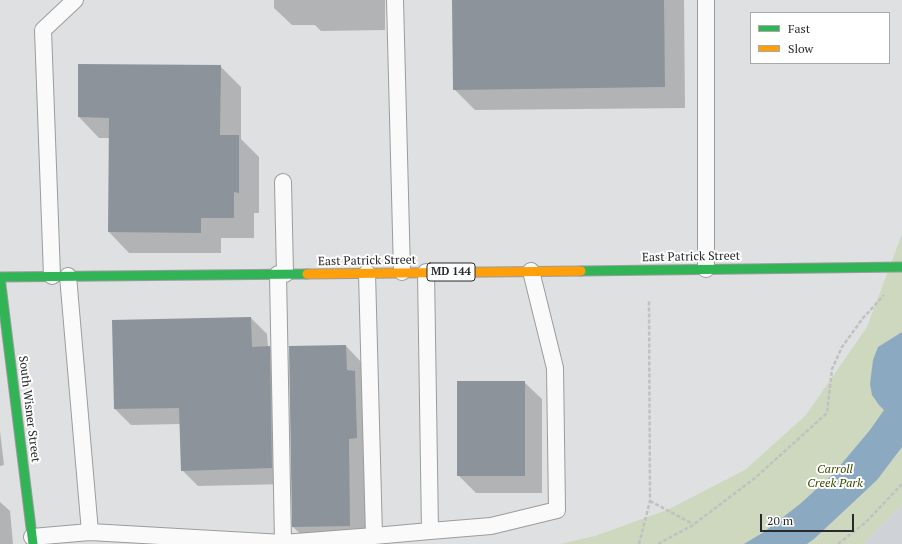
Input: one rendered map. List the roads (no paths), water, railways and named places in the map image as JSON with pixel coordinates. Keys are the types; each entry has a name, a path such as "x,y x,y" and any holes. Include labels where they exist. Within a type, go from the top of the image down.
{"main road":[{"name":"East Patrick Street","path":"0,277 902,267"},
{"name":"South Wisner Street","path":"0,277 33,540"}],"lane":[{"path":"52,276 43,30 75,0"},
{"path":"396,0 402,272"},
{"path":"706,0 706,269"},
{"path":"283,182 283,543"},
{"path":"33,540 90,532 283,543 491,526 557,510 555,368 531,271"},
{"path":"426,272 430,531"},
{"path":"367,273 374,536"},
{"path":"68,276 90,532"}],"water":[{"path":"902,332 902,447 877,480 807,544 744,544 764,532 800,504 833,474 870,430 884,410 872,395 870,384 873,360 878,347"}],"park label":[{"name":"Carroll Creek Park","path":"835,477"}]}
